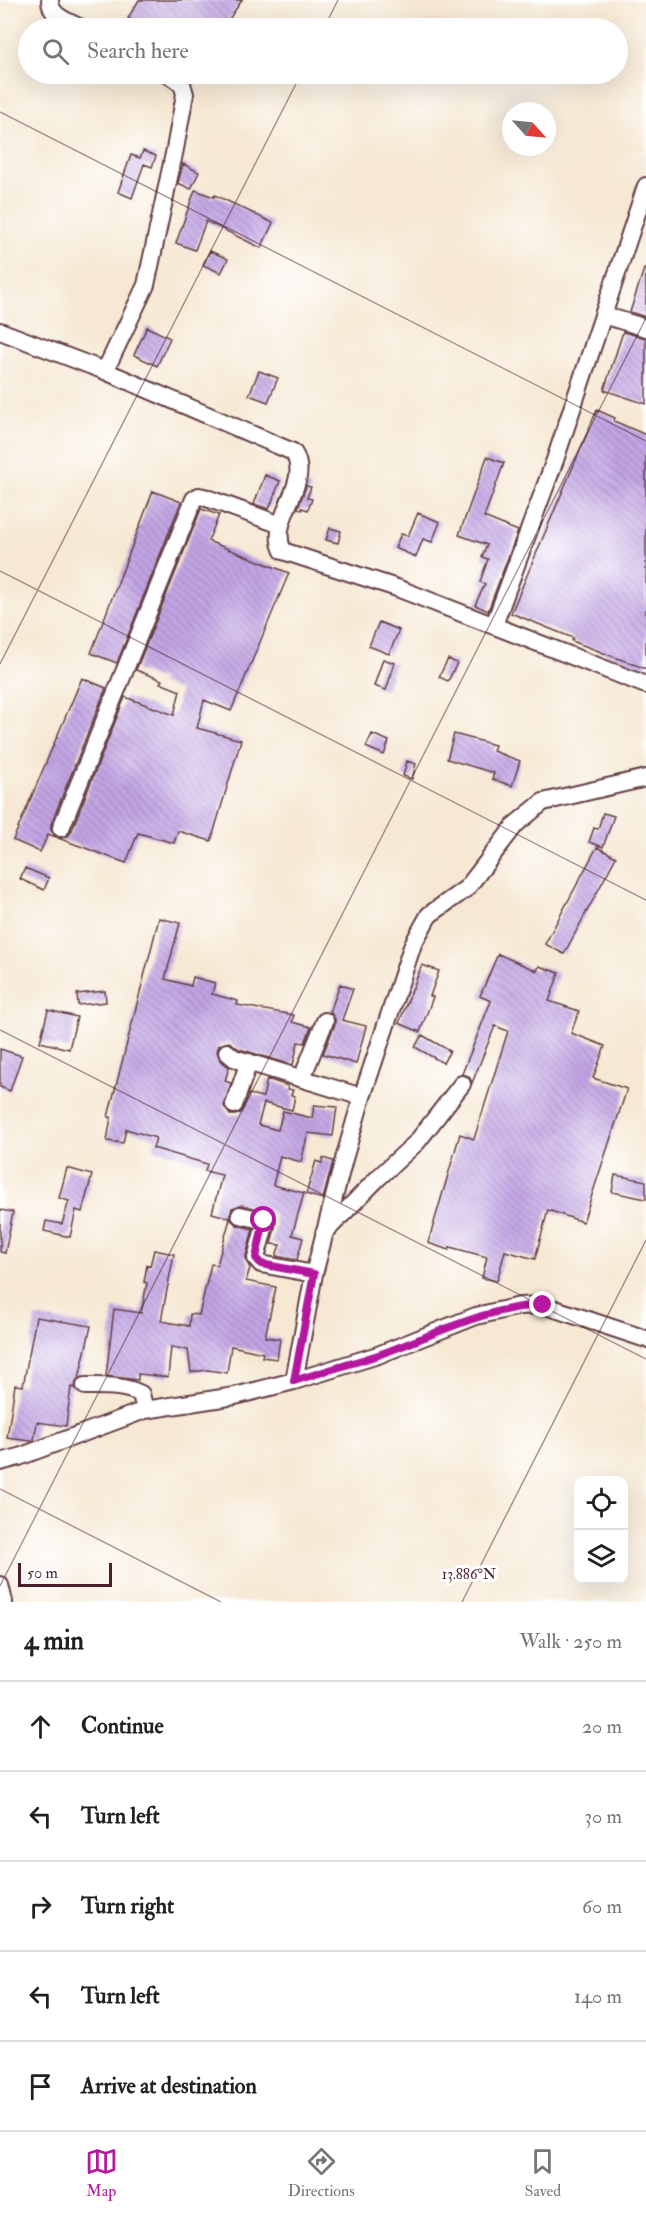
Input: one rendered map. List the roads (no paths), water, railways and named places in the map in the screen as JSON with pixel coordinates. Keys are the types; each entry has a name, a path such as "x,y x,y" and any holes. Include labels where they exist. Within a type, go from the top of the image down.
{"street":[{"path":"50,0 53,14 61,18"},
{"path":"105,371 146,285 185,94 182,84"},
{"path":"494,625 555,460 646,186"},
{"path":"603,315 646,328"},
{"path":"0,331 105,371 293,452 299,460 299,475 280,525 278,541 283,551 397,588 646,685"},
{"path":"61,828 194,499 199,496 204,497 280,525"},
{"path":"294,1381 323,1233 362,1096 413,944 429,915 467,888 516,824 543,802 646,778"},
{"path":"302,1078 325,1021"},
{"path":"227,1052 234,1058 362,1096"},
{"path":"234,1105 249,1062"},
{"path":"323,1233 417,1142 462,1084"},
{"path":"240,1215 266,1221 256,1258 261,1264 314,1274"},
{"path":"0,1462 20,1457 145,1410 235,1396 294,1381 378,1355 476,1316 520,1306 543,1305 646,1339"},
{"path":"85,1386 124,1387 134,1390 141,1394 145,1410"},
{"path":"0,1585 4,1602"}]}
